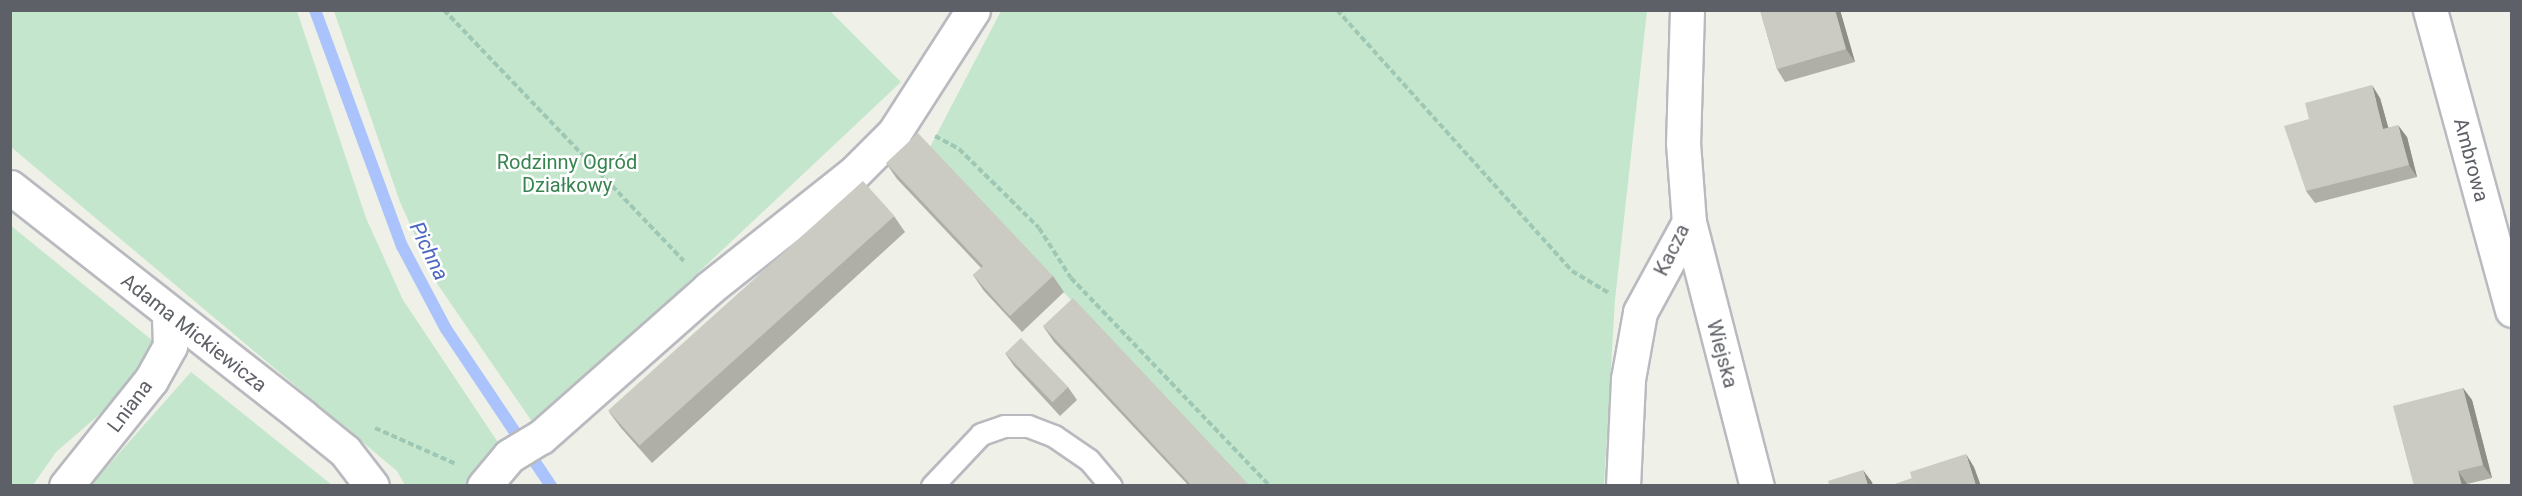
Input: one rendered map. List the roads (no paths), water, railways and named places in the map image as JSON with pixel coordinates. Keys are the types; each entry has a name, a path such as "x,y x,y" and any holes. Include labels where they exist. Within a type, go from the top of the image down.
{"street":[{"path":"497,470 541,436 708,289 854,173 894,133 973,10"},
{"name":"Kacza","path":"1623,486 1628,379 1640,312 1689,222 1683,143 1688,10"},
{"name":"Ambrowa","path":"2430,10 2511,310"},
{"name":"Adama Mickiewicza","path":"10,187 169,316 336,444 372,486"},
{"name":"Wiejska","path":"1689,222 1757,486"},
{"name":"Lniana","path":"66,486 151,380 170,346 169,316"}],"lane":[{"path":"932,486 981,434 1004,426 1028,426 1054,436 1089,460 1111,486"}],"waterway":[{"name":"Pichna","path":"315,10 402,246 446,329 551,486"}],"park label":[{"name":"Rodzinny Ogród Działkowy","path":"567,174"}]}
